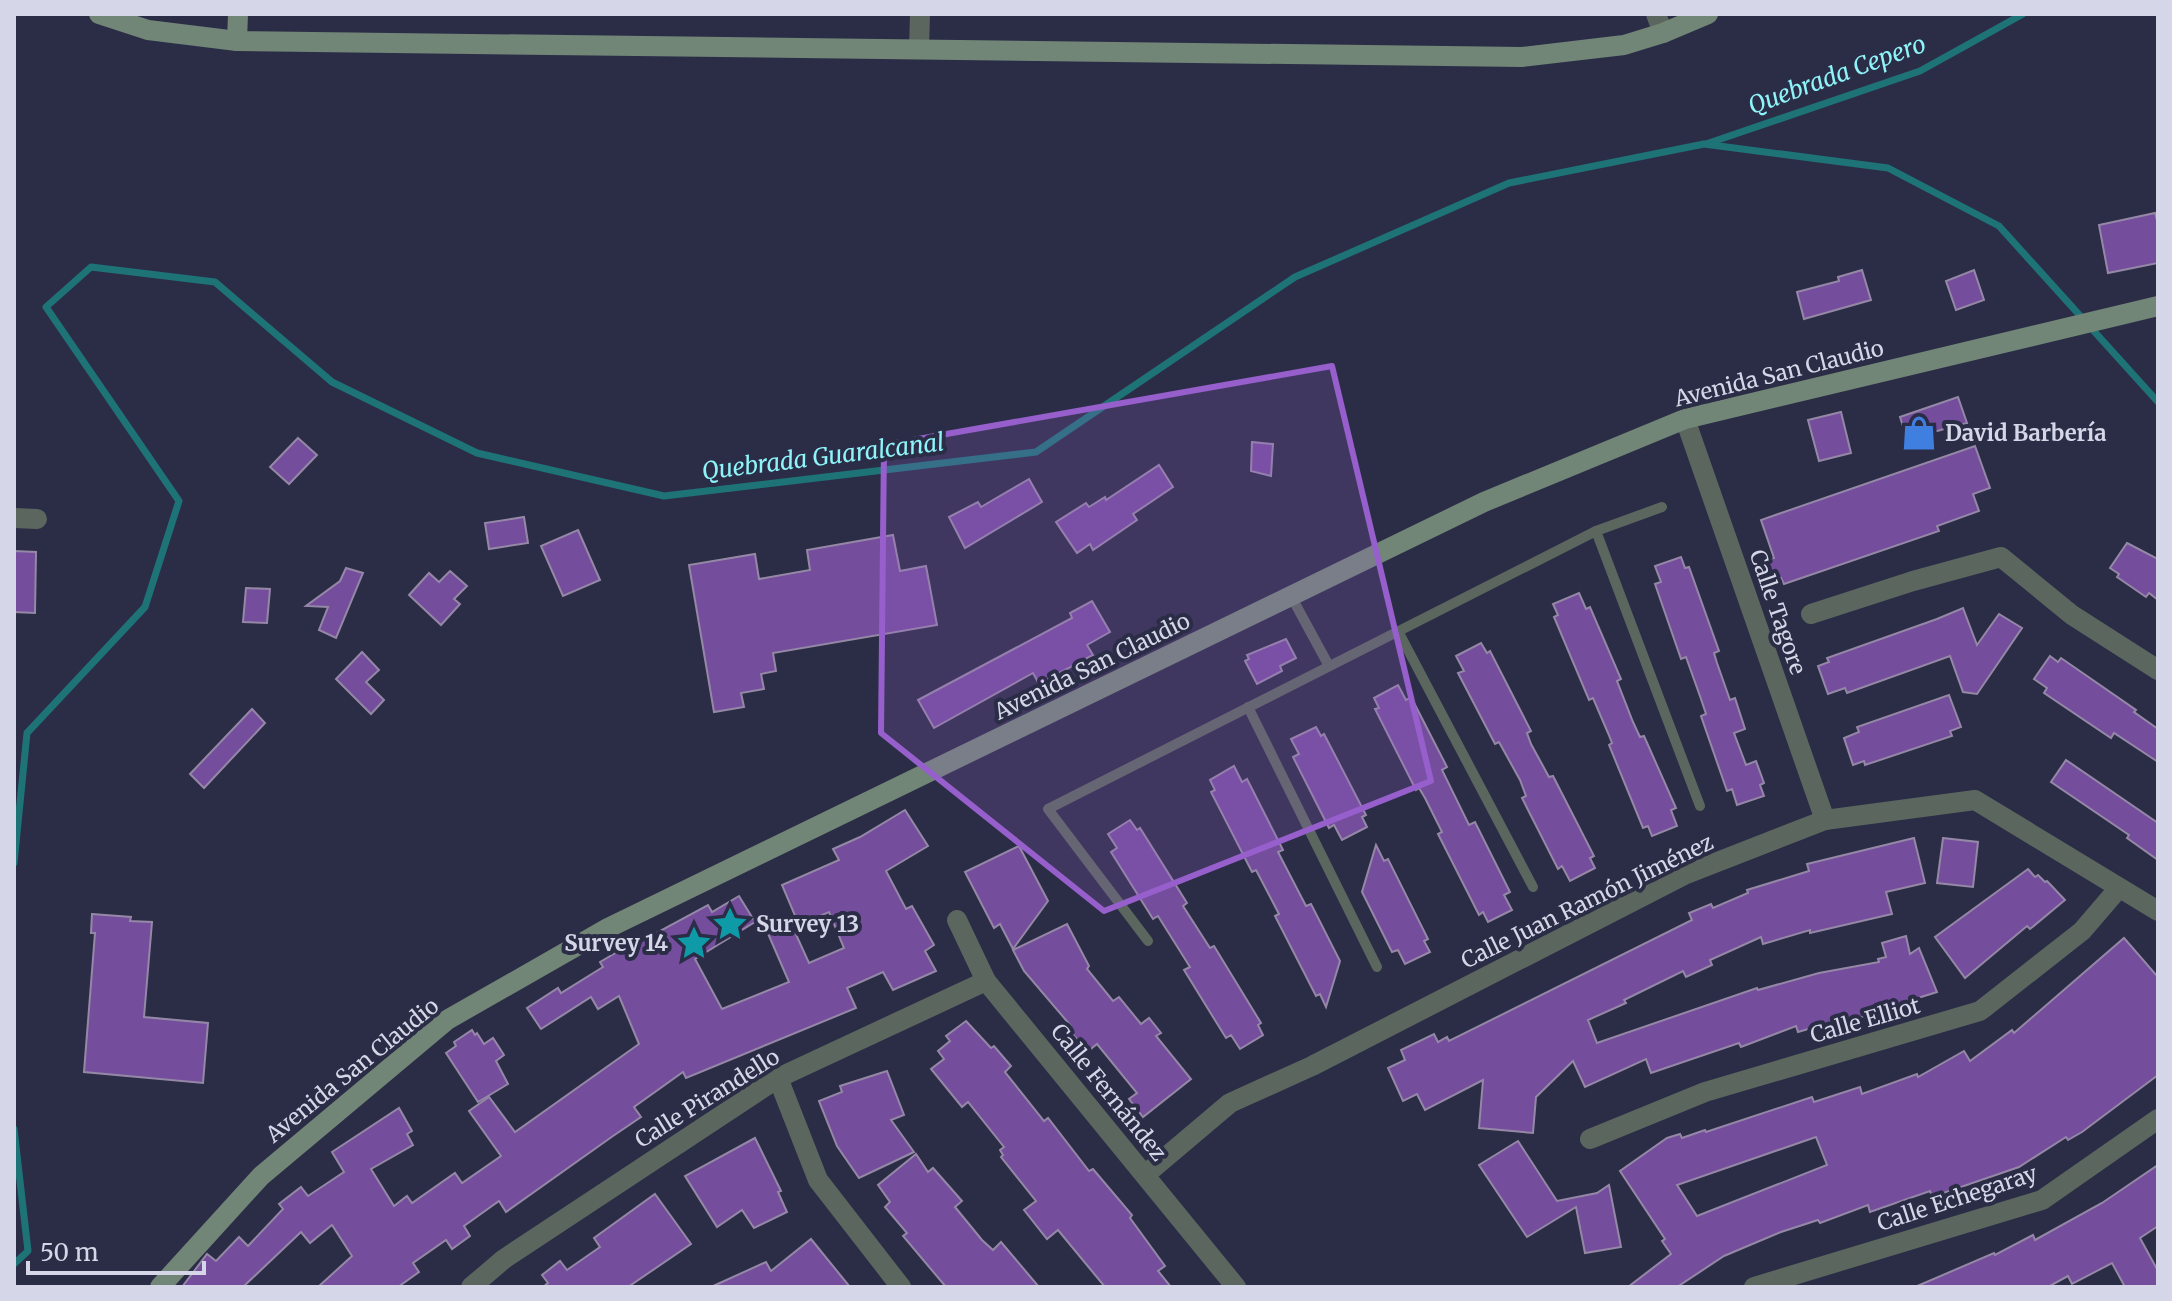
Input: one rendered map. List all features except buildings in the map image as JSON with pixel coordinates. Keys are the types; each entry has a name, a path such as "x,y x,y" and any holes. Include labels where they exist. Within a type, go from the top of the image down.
{"street":[{"path":"99,14 148,30 237,41 1522,57 1624,45 1660,24 1708,14"},
{"path":"237,41 238,14"},
{"path":"919,49 920,14"},
{"name":"Avenida San Claudio","path":"160,1287 261,1176 447,1020 608,928 1484,502 1685,419 2158,306"},
{"name":"Calle Tagore","path":"1685,419 1825,820"},
{"path":"14,518 37,519"},
{"path":"1811,614 2001,557 2072,615 2158,670"},
{"name":"Calle Juan Ramón Jiménez","path":"1146,1174 1230,1103 1312,1066 1684,875 1825,820 1975,800 2158,911"},
{"name":"Calle Elliot","path":"1590,1139 1705,1092 1980,1011 2082,931 2118,889"},
{"name":"Calle Fernández","path":"957,920 986,981 1236,1287"},
{"name":"Calle Pirandello","path":"471,1287 504,1259 778,1078 986,981"},
{"path":"778,1078 818,1180 901,1287"},
{"name":"Calle Echegaray","path":"1754,1287 2042,1200 2158,1119"}],"lane":[{"path":"1148,941 1048,809 1596,531 1662,507"},
{"path":"1596,531 1700,806"},
{"path":"1291,596 1329,666"},
{"path":"1398,631 1533,887"},
{"path":"1248,707 1377,967"}],"highlighted area":[{"path":"1332,366 1431,781 1104,911 881,733 884,445"}],"waterway":[{"name":"Quebrada Cepero","path":"1706,144 1920,71 2023,14"},
{"name":"Quebrada Guaralcanal","path":"14,863 27,733 145,607 179,501 46,307 91,267 215,282 332,382 477,453 664,496 1036,452 1295,277 1509,183 1704,144 1888,168 1999,226 2158,402"},
{"name":"Quebrada Guaralcanal","path":"14,1129 28,1251 14,1264"}],"place":[{"name":"David Barbería","path":"1919,433"},
{"name":"Survey 13","path":"730,924"},
{"name":"Survey 14","path":"694,943"}]}
